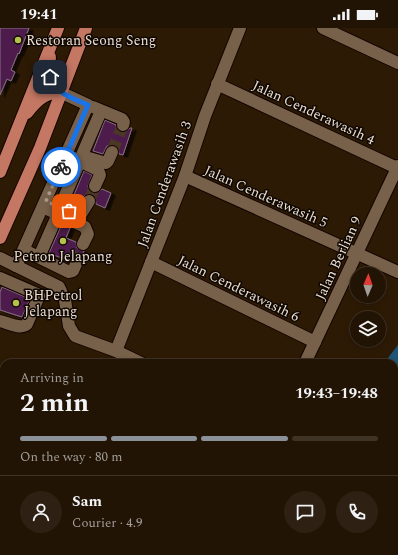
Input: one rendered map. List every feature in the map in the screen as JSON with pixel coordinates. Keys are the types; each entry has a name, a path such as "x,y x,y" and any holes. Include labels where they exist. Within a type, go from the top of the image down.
{"main road":[{"path":"0,172 58,28"},
{"path":"0,238 40,148 86,28"},
{"path":"52,43 49,65 50,77 54,86 62,93"},
{"path":"19,124 32,106 43,96 51,93 62,93"}],"street":[{"name":"Jalan Cenderawasih 3","path":"116,351 240,28"},
{"path":"327,29 398,63"},
{"name":"Jalan Cenderawasih 4","path":"218,84 398,167"},
{"path":"62,93 122,118 124,122 123,125"},
{"path":"16,266 88,105"},
{"path":"41,278 44,260 59,211 101,110"},
{"path":"68,152 81,158 100,172 96,186"},
{"path":"81,158 106,163 112,152"},
{"name":"Jalan Berlian 9","path":"307,359 398,167"},
{"name":"Jalan Cenderawasih 5","path":"184,176 357,252 398,272"},
{"path":"59,211 81,214 89,201"},
{"path":"44,204 59,211 85,227 88,234 83,244"},
{"path":"24,250 71,272 76,264"},
{"path":"0,258 59,287 65,300 69,326 75,336 116,351 133,359"},
{"name":"Jalan Cenderawasih 6","path":"151,262 315,342"},
{"path":"0,278 38,294 39,296 25,326 21,327 0,321"}],"water":[{"path":"398,345 398,359 387,359"}],"building":[{"path":"0,28 29,28 11,70 15,72 11,81 7,79 0,95"},
{"path":"105,120 116,125 117,130 121,132 125,132 132,128 123,155 119,154 118,147 112,145 107,146 103,154 93,151"},
{"path":"84,171 92,175 88,186 92,193 96,193 102,189 111,193 105,208 96,204 95,197 90,194 86,194 78,205 71,202"},
{"name":"Petron Jelapang","path":"62,224 70,228 66,238 76,242 77,248 84,251 81,259 75,257 69,261 49,253"},
{"name":"BHPetrol Jelapang","path":"2,287 30,299 22,317 0,310 0,292"}],"tunnel":[{"path":"112,152 123,125"},
{"path":"89,201 95,186"},
{"path":"76,264 83,244"}],"way so far":[{"path":"61,167 46,201 69,211"}],"place":[{"name":"Restoran Seong Seng","path":"18,40"},
{"name":"Petron Jelapang","path":"63,241"},
{"name":"BHPetrol Jelapang","path":"16,303"}],"route":[{"path":"50,77 54,86 62,93 88,105 61,167"}]}
